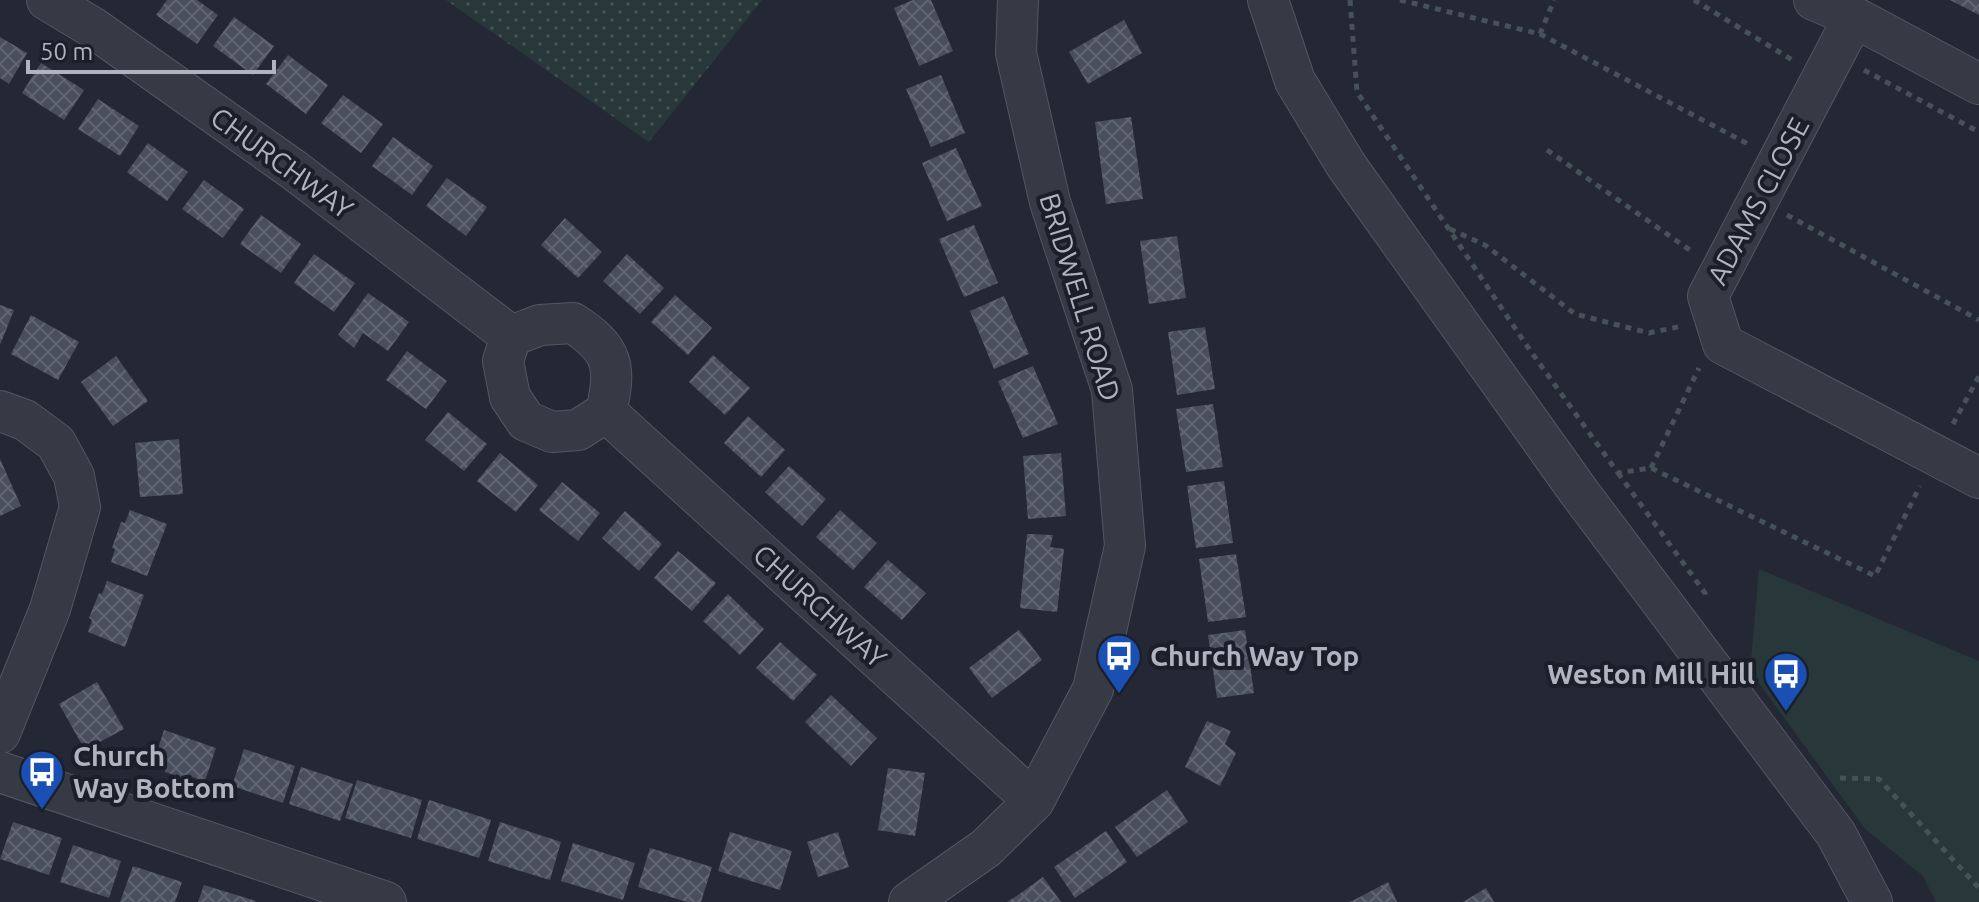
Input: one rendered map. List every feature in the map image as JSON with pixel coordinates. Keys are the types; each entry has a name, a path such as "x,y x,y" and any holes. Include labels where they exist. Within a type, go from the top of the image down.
{"street":[{"name":"CHURCHWAY","path":"47,0 92,27 294,170 511,336"},
{"name":"BRIDWELL ROAD","path":"909,902 986,848 1034,801 1093,689 1125,546 1112,390 1050,202 1016,53 1018,0"},
{"path":"1268,0 1295,81 1346,165 1579,492 1836,834 1872,902"},
{"path":"1814,0 1854,17 1979,84"},
{"name":"ADAMS CLOSE","path":"1854,17 1708,296 1723,344 1979,478"},
{"path":"573,323 598,339 611,362 612,390 606,412 578,430 552,432 526,421 510,397 503,361 511,336 540,325 573,323"},
{"path":"0,411 25,420 56,443 74,476 80,507 50,609 0,733"},
{"name":"CHURCHWAY","path":"606,412 1034,801"},
{"path":"0,772 386,902"}],"path":[{"path":"1350,0 1357,92 1527,346 1618,473 1651,468 1875,576 1979,376"},
{"path":"1400,0 1540,34 1779,161"},
{"path":"1540,34 1554,0"},
{"path":"1694,0 1829,66 1979,132"},
{"path":"1547,150 1721,271"},
{"path":"1758,199 1979,320"},
{"path":"1449,228 1485,245 1575,314 1649,333 1716,324"},
{"path":"1651,468 1716,324"},
{"path":"1807,796 1833,778 1879,779 1979,888"}],"shaded area":[{"path":"446,0 762,0 649,142"},
{"path":"1759,569 1979,661 1979,902 1936,902 1923,876 1865,829 1750,671"}],"building":[{"path":"167,0 197,0 218,15 197,44 156,15"},
{"path":"913,0 931,0 953,51 919,66 894,8"},
{"path":"1950,0 1979,0 1979,15"},
{"path":"234,17 274,46 253,75 213,46"},
{"path":"1124,20 1142,53 1088,84 1069,52"},
{"path":"0,37 27,53 9,84 0,78"},
{"path":"288,55 328,85 306,114 266,84"},
{"path":"41,63 84,90 64,120 22,93"},
{"path":"941,75 965,133 931,147 906,89"},
{"path":"343,95 383,124 361,153 321,123"},
{"path":"98,99 139,126 120,156 78,129"},
{"path":"1131,117 1143,199 1106,204 1095,122"},
{"path":"393,137 433,166 412,195 372,166"},
{"path":"148,143 188,172 167,201 127,172"},
{"path":"956,148 982,206 947,221 922,163"},
{"path":"447,178 487,207 466,236 426,206"},
{"path":"204,180 244,209 223,238 182,209"},
{"path":"261,215 301,244 281,273 240,244"},
{"path":"565,218 602,252 578,278 541,245"},
{"path":"974,225 998,283 964,297 939,239"},
{"path":"1177,236 1186,298 1149,304 1140,241"},
{"path":"314,254 355,283 334,312 294,283"},
{"path":"627,254 664,288 640,314 603,281"},
{"path":"368,293 409,322 388,351 363,333 354,348 338,335"},
{"path":"675,295 712,328 688,355 651,322"},
{"path":"1004,296 1029,354 994,369 970,311"},
{"path":"0,305 14,310 0,345"},
{"path":"31,315 79,342 58,380 11,354"},
{"path":"1205,327 1215,389 1177,395 1168,332"},
{"path":"407,351 447,381 426,409 386,380"},
{"path":"713,355 750,388 725,415 689,382"},
{"path":"116,356 148,401 113,426 81,382"},
{"path":"1033,366 1058,424 1023,438 998,381"},
{"path":"1213,404 1223,467 1186,472 1176,409"},
{"path":"448,412 487,444 464,471 425,440"},
{"path":"748,416 785,450 761,477 724,443"},
{"path":"179,439 183,494 140,497 135,443"},
{"path":"500,453 538,485 516,512 477,481"},
{"path":"1061,453 1066,516 1028,519 1023,456"},
{"path":"0,459 21,506 0,516"},
{"path":"789,466 826,499 802,526 765,492"},
{"path":"1224,481 1233,543 1196,548 1187,486"},
{"path":"562,482 600,513 578,541 539,510"},
{"path":"130,510 167,524 147,576 111,562 115,549 112,548 121,522 125,523"},
{"path":"840,510 877,543 853,570 816,537"},
{"path":"625,511 662,544 639,571 602,538"},
{"path":"1027,534 1053,535 1050,547 1064,549 1057,612 1020,608"},
{"path":"678,551 716,583 692,611 654,578"},
{"path":"1236,554 1246,617 1208,622 1199,559"},
{"path":"888,560 926,593 902,620 864,587"},
{"path":"107,581 144,595 125,647 88,632 92,620 89,618"},
{"path":"728,594 764,629 740,655 703,621"},
{"path":"1019,630 1042,660 992,698 969,668"},
{"path":"1245,630 1254,693 1217,698 1208,635"},
{"path":"780,642 817,675 793,701 756,668"},
{"path":"97,682 124,729 85,750 59,704"},
{"path":"831,695 877,738 851,766 805,722"},
{"path":"1207,721 1231,731 1225,744 1236,753 1220,786 1185,767"},
{"path":"164,730 216,748 205,781 177,776 153,764"},
{"path":"244,749 295,766 283,803 232,786"},
{"path":"301,767 353,784 340,821 289,804"},
{"path":"888,768 925,773 915,836 878,830"},
{"path":"357,780 422,800 411,838 345,818"},
{"path":"1167,790 1188,822 1137,857 1115,827"},
{"path":"429,800 491,820 479,858 417,839"},
{"path":"13,822 62,838 49,875 0,859"},
{"path":"500,822 561,842 550,880 488,861"},
{"path":"1106,831 1127,862 1075,898 1054,867"},
{"path":"730,832 792,851 780,890 718,871"},
{"path":"838,832 849,867 818,877 807,842"},
{"path":"573,843 635,863 623,900 561,881"},
{"path":"73,845 121,861 109,898 60,882"},
{"path":"650,848 712,867 701,902 687,902 638,887"},
{"path":"133,866 182,882 175,902 120,902"},
{"path":"1043,877 1061,902 1007,902 1018,895"},
{"path":"1388,882 1397,902 1349,902 1356,899"},
{"path":"204,885 256,901 198,902"},
{"path":"1486,888 1494,902 1463,902"}],"place":[{"name":"Church Way Top","path":"1119,695"},
{"name":"Weston Mill Hill","path":"1786,713"},
{"name":"Church Way Bottom","path":"42,811"}]}
